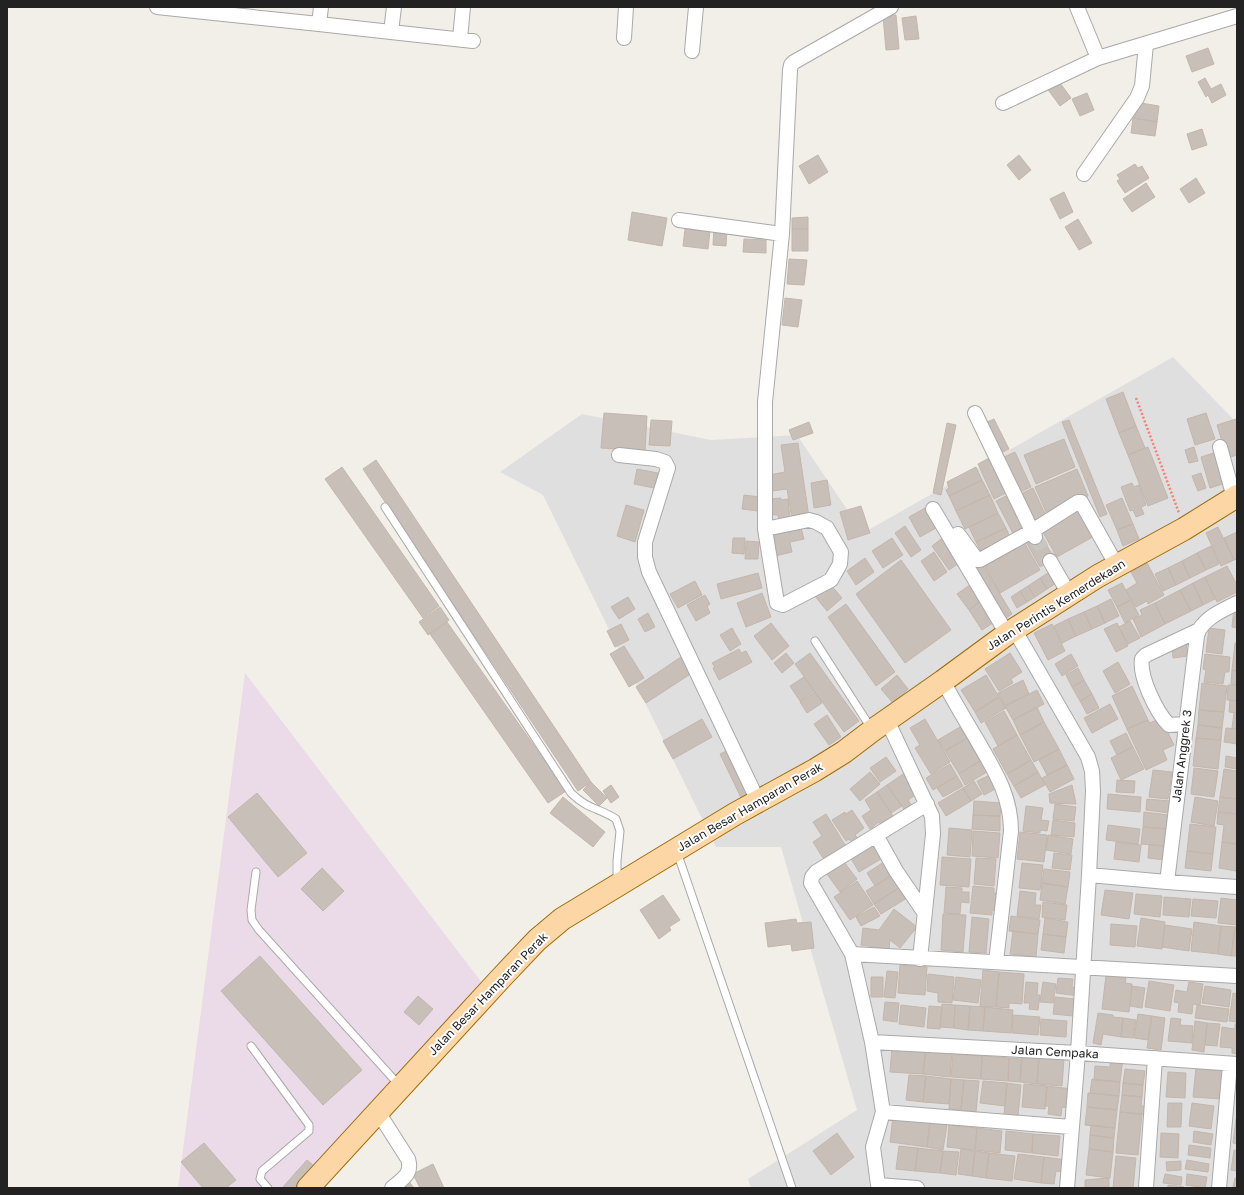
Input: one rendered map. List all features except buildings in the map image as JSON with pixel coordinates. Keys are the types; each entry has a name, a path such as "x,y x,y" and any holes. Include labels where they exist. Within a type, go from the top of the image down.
{"main road":[{"name":"Jalan Perintis Kemerdekaan","path":"844,752 1010,631 1069,594 1184,529 1236,497"},
{"name":"Jalan Besar Hamparan Perak","path":"315,1185 378,1112 537,940 562,919 758,801 815,770 844,752"}],"street":[{"path":"157,7 467,40 463,7"},
{"path":"319,24 321,7"},
{"path":"391,32 394,7"},
{"path":"624,38 625,7"},
{"path":"692,51 696,7"},
{"path":"765,529 809,520 827,528 841,552 840,564 831,580 783,605 777,603 765,529 764,402 782,234 791,66 794,62 891,7"},
{"path":"1078,7 1101,58"},
{"path":"1003,103 1101,58 1237,16"},
{"path":"1084,174 1137,98 1142,86 1143,45"},
{"path":"679,220 782,234"},
{"path":"975,413 1033,534"},
{"path":"1220,447 1236,497"},
{"path":"619,455 656,459 665,462 668,468 645,542 645,557 649,572 758,801"},
{"path":"1067,1188 1078,1053 1089,875 1093,791 1092,771 1088,757 1010,631 938,510 977,560 980,560 1033,534 1078,502 1081,502 1117,566"},
{"path":"1050,561 1069,594"},
{"path":"1186,724 1169,725 1166,722 1151,698 1141,666 1142,659 1146,655 1199,630 1204,622 1211,616 1237,603"},
{"name":"Jalan Anggrek 3","path":"1167,882 1197,636 1199,630"},
{"path":"943,681 997,776 1005,794 1011,817 1011,831 996,962"},
{"path":"880,725 932,816 933,834 920,959"},
{"path":"917,1188 878,1185 873,1147 883,1112 872,1042 852,954 812,883 812,877 816,872 926,804"},
{"path":"876,835 896,871 924,912"},
{"path":"1089,875 1237,887"},
{"path":"852,954 1237,976"},
{"name":"Jalan Cempaka","path":"872,1042 1078,1053 1233,1064"},
{"path":"1146,1188 1155,1058"},
{"path":"1219,1188 1233,1064"},
{"path":"378,1112 408,1159 411,1167 408,1174 392,1188"},
{"path":"883,1112 1071,1127"}],"lane":[{"path":"385,507 571,793 579,801 616,818 620,831 617,861 617,885"},
{"path":"815,641 880,725"},
{"path":"676,850 792,1188"},
{"path":"256,872 251,910 252,920 262,934 401,1087"},
{"path":"251,1046 309,1125 309,1131 262,1171 260,1179 268,1188"}],"path":[{"path":"1136,398 1184,529"}],"shaded area":[{"path":"1173,357 1237,423 1237,1188 751,1188 748,1179 857,1110 781,847 716,847 543,495 500,472 582,414 711,440 797,435 863,533"},
{"path":"245,673 486,988 301,1188 178,1188"}],"tunnel":[{"path":"1035,537 1050,561"}]}
